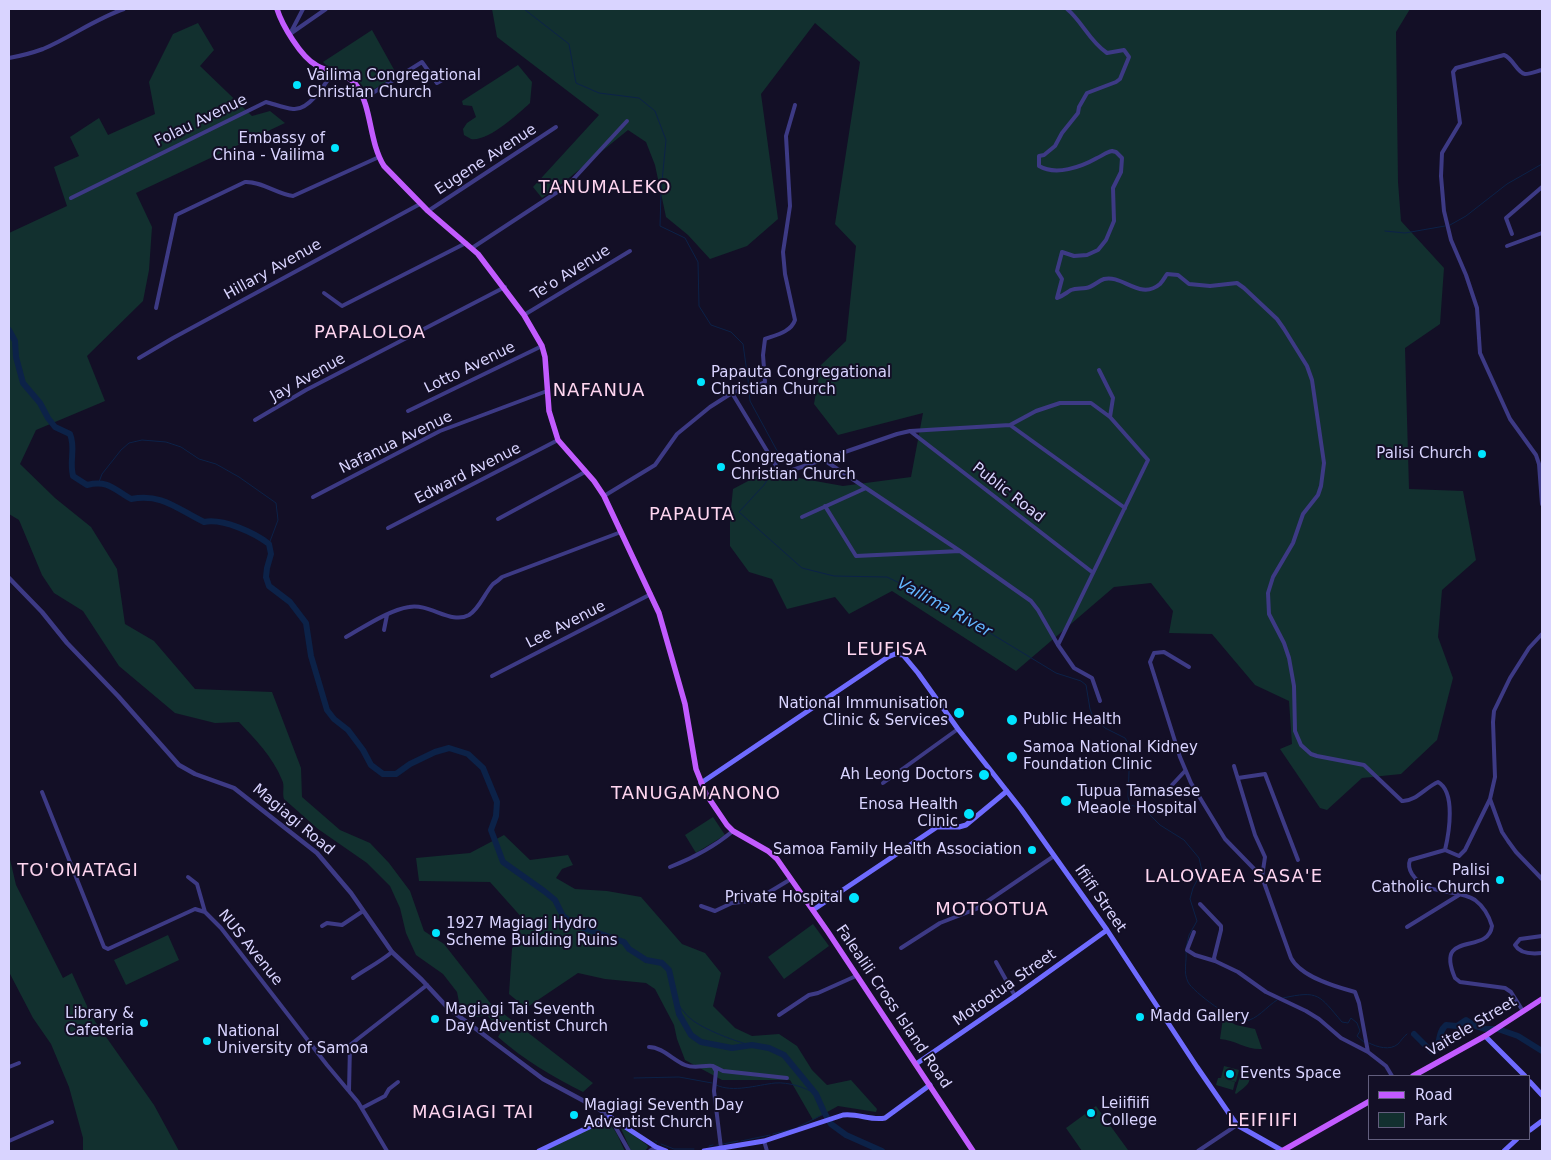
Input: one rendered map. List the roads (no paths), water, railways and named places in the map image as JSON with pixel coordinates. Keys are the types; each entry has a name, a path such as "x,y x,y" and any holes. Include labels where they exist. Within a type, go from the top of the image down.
{"main road":[{"name":"Falealili Cross Island Road","path":"277,9 290,34 311,62 347,77 358,89 363,99 379,157 384,166 420,204 472,248 505,287 524,315 542,346 545,357 549,411 558,440 594,481 604,496 659,612 685,704 696,768 701,784 711,803 733,832 772,854 791,879 973,1151"},
{"name":"Ifiifi Street","path":"701,784 892,655 900,654 907,658 958,729 1007,791 1107,930 1237,1125 1282,1151"},
{"path":"813,910 937,827 959,827 966,825 1007,791"},
{"name":"Motootua Street","path":"916,1064 1107,930"},
{"name":"Vaitele Street","path":"1416,1075 1486,1035 1542,999"},
{"path":"1486,1035 1524,1075"},
{"path":"1531,1083 1542,1096"},
{"path":"704,1151 764,1141 850,1114 885,1118 930,1085"},
{"path":"1282,1151 1368,1102"},
{"path":"539,1151 610,1117 656,1147 666,1151"},
{"path":"1531,1129 1542,1121"},
{"path":"1504,1151 1517,1140"}],"street":[{"path":"9,58 33,53 45,48 86,26 124,9"},
{"path":"290,34 303,9"},
{"path":"290,34 326,9"},
{"path":"1067,9 1101,49 1107,53 1124,50 1129,57 1120,79 1087,93 1079,107 1078,113 1062,132 1055,146 1039,156 1039,166 1045,169 1073,168 1084,165 1112,151 1122,158 1121,172 1113,188 1114,221 1106,240 1098,250 1087,255 1074,256 1062,252 1058,270 1062,279 1057,298 1071,290 1087,288 1105,279 1114,278 1133,287 1153,288 1161,283 1167,274 1172,274 1189,284 1210,286 1237,283 1253,296 1284,328 1307,366 1312,380 1324,470 1318,495 1303,514 1296,538 1275,572 1268,594 1269,614 1284,643 1291,667 1294,686 1294,723 1297,738 1301,745 1311,754 1359,764 1368,768 1402,801 1410,800 1432,784 1438,782 1441,784 1446,789 1449,807 1449,832 1444,850"},
{"path":"1542,70 1525,74 1521,72 1509,56 1504,54 1456,68 1454,72 1460,123 1442,153 1441,176 1444,211 1452,240 1477,308 1480,352 1510,419 1536,456 1539,464 1542,504"},
{"path":"363,99 422,62 438,83 455,73"},
{"name":"Folau Avenue","path":"70,198 266,102 295,110 300,108 316,96 333,72"},
{"path":"604,496 655,464 677,434 710,407 732,393 742,389 749,390 765,382 763,355 765,339 787,331 793,326 795,320 785,274 784,252 790,206 786,136 795,105"},
{"path":"472,248 568,185 627,121"},
{"name":"Eugene Avenue","path":"428,211 556,127"},
{"path":"156,308 176,215 245,182 252,182 285,195 293,196 379,157"},
{"path":"1512,234 1506,218 1542,187"},
{"name":"Hillary Avenue","path":"139,358 420,204"},
{"path":"1507,246 1542,233"},
{"path":"324,293 342,306 466,243"},
{"name":"Te'o Avenue","path":"524,315 630,251"},
{"name":"Jay Avenue","path":"255,420 306,390 505,287"},
{"name":"Lotto Avenue","path":"408,411 542,346"},
{"path":"1100,370 1113,398 1110,416"},
{"name":"Nafanua Avenue","path":"313,497 440,431 547,391"},
{"path":"732,393 781,474 896,434 910,431 1010,425 1036,411 1060,403 1092,403 1110,416 1148,460 1058,645"},
{"path":"1010,425 1125,508"},
{"name":"Public Road","path":"910,431 1092,572"},
{"name":"Edward Avenue","path":"388,528 558,440"},
{"path":"824,460 1031,601 1074,668 1092,678 1100,701"},
{"path":"498,518 585,472"},
{"path":"802,517 866,488"},
{"path":"825,506 856,556 960,551"},
{"path":"346,637 387,615 411,606 427,607 453,617 463,617 476,609 493,584 502,577 621,532"},
{"name":"Magiagi Road","path":"9,578 42,612 67,643 118,696 178,765 195,774 234,788 317,853 343,882 392,952 453,1012 554,1086 597,1108 610,1117"},
{"name":"Lee Avenue","path":"492,676 651,594"},
{"path":"384,630 387,615"},
{"path":"1523,1011 1511,992 1505,988 1460,982 1455,978 1450,955 1454,949 1462,944 1484,940 1492,926 1490,920 1481,906 1474,900 1428,887 1414,877 1409,867 1410,860 1444,850 1459,856 1471,840 1490,799 1496,770 1494,711 1510,678 1529,648 1542,634"},
{"path":"1190,667 1164,652 1154,654 1150,662 1185,771 1225,839 1262,877 1293,962 1303,971 1323,982 1355,992 1359,1002 1368,1052"},
{"path":"883,783 958,729"},
{"path":"1234,766 1255,835 1265,857 1262,877"},
{"path":"1172,785 1185,771"},
{"path":"1238,778 1266,774 1298,860"},
{"name":"NUS Avenue","path":"42,792 104,947 108,949 195,909 205,912 220,928 362,1108 387,1151"},
{"path":"1490,799 1502,832 1516,852 1542,879"},
{"path":"670,867 696,856 733,832"},
{"path":"901,948 940,923 976,910 1054,856"},
{"path":"188,877 197,884 205,912"},
{"path":"701,906 715,911 732,903 750,900 766,894 791,879"},
{"path":"1408,927 1459,895"},
{"path":"1200,904 1222,930 1214,958 1215,961"},
{"path":"322,926 327,923 342,925 363,911"},
{"path":"1194,932 1187,950 1238,972 1266,992 1306,1011 1319,1019 1341,1038 1368,1052 1386,1066 1391,1075"},
{"path":"1542,936 1520,939 1515,945 1522,952 1542,953"},
{"path":"353,978 392,952"},
{"path":"996,962 1015,996"},
{"path":"779,1015 809,995 818,994 856,976"},
{"path":"348,1091 350,1045 427,985"},
{"path":"650,1047 656,1047 673,1059 694,1068 713,1066 723,1071 787,1078"},
{"path":"9,1067 19,1063"},
{"path":"713,1066 716,1071 714,1091 721,1148"},
{"path":"362,1108 385,1096 398,1082"},
{"path":"610,1117 629,1151"},
{"path":"9,1141 52,1122"},
{"path":"1198,1151 1237,1125"},
{"path":"764,1141 768,1151"},
{"path":"650,1151 656,1147"}],"waterway":[{"name":"Vailima River","path":"524,9 569,44 576,83 599,93 639,98 655,111 666,140 660,226 685,238 698,262 699,306 711,325 731,332 743,344 749,387"},
{"path":"1450,225 1466,216 1507,184 1542,164"},
{"path":"1385,231 1405,233 1445,226"},
{"path":"9,330 15,341 16,357 23,383 40,403 55,427 70,434 72,439 73,476 87,485 101,484 110,486 131,499 152,498 161,500 204,522 220,522 238,527 256,535 269,544 271,554 266,577 269,586 290,602 306,623 311,656 327,710 334,719 348,730 363,750 371,765 383,774 396,774 410,764 435,752 449,748 468,754 483,768 497,802 496,816 491,830 503,862 555,900 563,916 575,925 624,942 629,949 646,960 662,963 669,970 679,1014 691,1035 701,1042 732,1048 752,1045 769,1048 784,1055 816,1094 831,1124 846,1135 882,1151"},
{"name":"Vailima River","path":"749,391 750,401 781,458 764,485 739,512 802,568 834,576 887,577 939,602 1056,673 1081,681 1086,685 1093,717 1105,728 1125,738 1130,746 1128,797 1130,805 1143,808 1160,825 1184,840 1199,858 1202,871 1193,888 1190,899 1197,921 1189,935 1186,948"},
{"path":"99,482 102,474 129,443 142,440 166,442 181,447 199,459 216,464 239,477 276,503 278,520 269,544"},
{"name":"Vailima River","path":"1186,951 1185,971 1191,987 1232,1017 1245,1021 1249,1020 1277,1000"},
{"name":"Vailima River","path":"1283,998 1311,995 1323,1000 1342,1022 1348,1023 1351,1018 1357,1023 1360,1031 1357,1036 1365,1043"},
{"path":"677,1003 688,1016 702,1026 729,1038 752,1045"},
{"name":"Vailima River","path":"1414,1034 1432,1052 1437,1048 1441,1031 1446,1025 1457,1026 1466,1020 1475,1026 1485,1029 1498,1029 1518,1036 1542,1051"},
{"name":"Vailima River","path":"1369,1043 1387,1048 1398,1044 1407,1034"},
{"path":"634,1078 679,1077 712,1083"},
{"path":"716,1085 730,1088 745,1088 786,1083 816,1094"},
{"path":"798,1127 824,1114"},
{"path":"773,1134 793,1129"},
{"path":"741,1141 770,1135"},
{"path":"723,1144 738,1141"},
{"path":"661,1144 674,1149 694,1149"},
{"path":"709,1146 713,1145"}],"place":[{"name":"Vailima Congregational Christian Church","path":"297,85"},
{"name":"Embassy of China - Vailima","path":"335,148"},
{"name":"Papauta Congregational Christian Church","path":"701,382"},
{"name":"Palisi Church","path":"1482,454"},
{"name":"Congregational Christian Church","path":"721,467"},
{"name":"National Immunisation Clinic & Services","path":"959,713"},
{"name":"Public Health","path":"1012,720"},
{"name":"Samoa National Kidney Foundation Clinic","path":"1012,757"},
{"name":"Ah Leong Doctors","path":"984,775"},
{"name":"Tupua Tamasese Meaole Hospital","path":"1066,801"},
{"name":"Enosa Health Clinic","path":"969,814"},
{"name":"Samoa Family Health Association","path":"1032,850"},
{"name":"Palisi Catholic Church","path":"1500,880"},
{"name":"Private Hospital","path":"854,898"},
{"name":"1927 Magiagi Hydro Scheme Building Ruins","path":"436,933"},
{"name":"Madd Gallery","path":"1140,1017"},
{"name":"Magiagi Tai Seventh Day Adventist Church","path":"435,1019"},
{"name":"Library & Cafeteria","path":"144,1023"},
{"name":"National University of Samoa","path":"207,1041"},
{"name":"Events Space","path":"1230,1074"},
{"name":"Leiifiifi College","path":"1091,1113"},
{"name":"Magiagi Seventh Day Adventist Church","path":"574,1115"}],"district":[{"name":"TANUMALEKO","path":"605,188"},
{"name":"PAPALOLOA","path":"370,333"},
{"name":"NAFANUA","path":"599,391"},
{"name":"PAPAUTA","path":"692,515"},
{"name":"LEUFISA","path":"887,650"},
{"name":"TANUGAMANONO","path":"696,794"},
{"name":"TO'OMATAGI","path":"78,871"},
{"name":"LALOVAEA SASA'E","path":"1234,877"},
{"name":"MOTOOTUA","path":"992,910"},
{"name":"MAGIAGI TAI","path":"473,1113"},
{"name":"LEIFIIFI","path":"1263,1121"}]}
